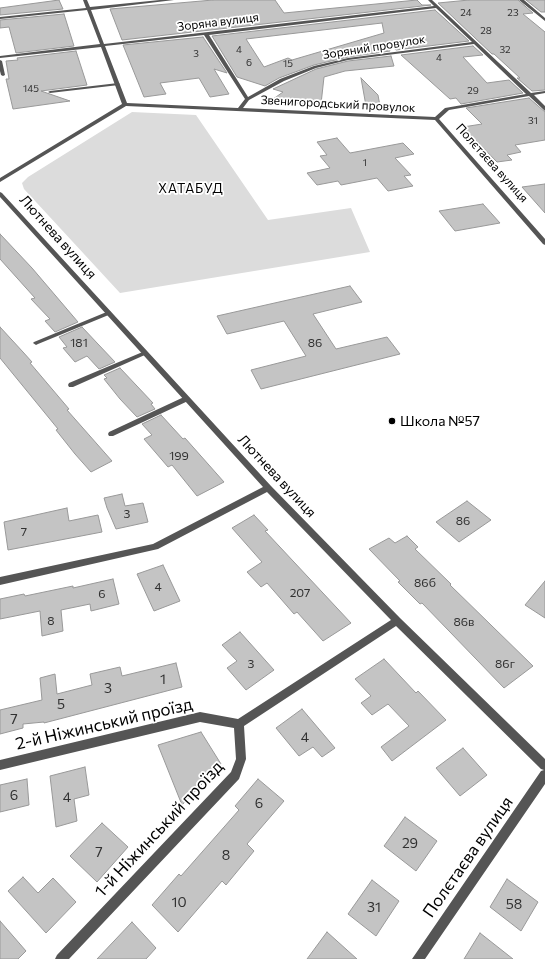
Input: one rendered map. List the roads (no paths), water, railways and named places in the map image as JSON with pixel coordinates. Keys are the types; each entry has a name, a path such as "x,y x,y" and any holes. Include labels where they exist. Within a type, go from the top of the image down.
{"street":[{"path":"0,180 125,104 85,0"},
{"path":"0,18 172,0"},
{"path":"430,0 545,109"},
{"path":"521,0 545,20"},
{"name":"Зоряна вулиця","path":"0,57 438,7"},
{"path":"206,34 247,99"},
{"name":"Зоряний провулок","path":"240,109 247,99 282,80 314,67 348,59 475,43"},
{"name":"Звенигородський провулок","path":"125,104 436,119 448,109 545,92"},
{"name":"Полєтаєва вулиця","path":"436,119 545,243"},
{"name":"Лютнева вулиця","path":"0,194 268,488 397,622 545,766"},
{"path":"0,581 155,547 268,488"},
{"path":"239,724 397,622"},
{"name":"2-й Ніжинський проїзд","path":"0,765 200,717 239,724"},
{"name":"1-й Ніжинський проїзд","path":"62,959 235,775 241,759 239,724"},
{"name":"Полєтаєва вулиця","path":"418,959 545,775"}],"lane":[{"path":"0,61 3,76"},
{"path":"50,92 118,84"},
{"path":"36,343 109,314"},
{"path":"71,385 145,353"},
{"path":"111,434 186,399"}],"place":[{"name":"Школа №57","path":"392,421"}],"district":[{"name":"ХАТАБУД","path":"191,189"}]}
